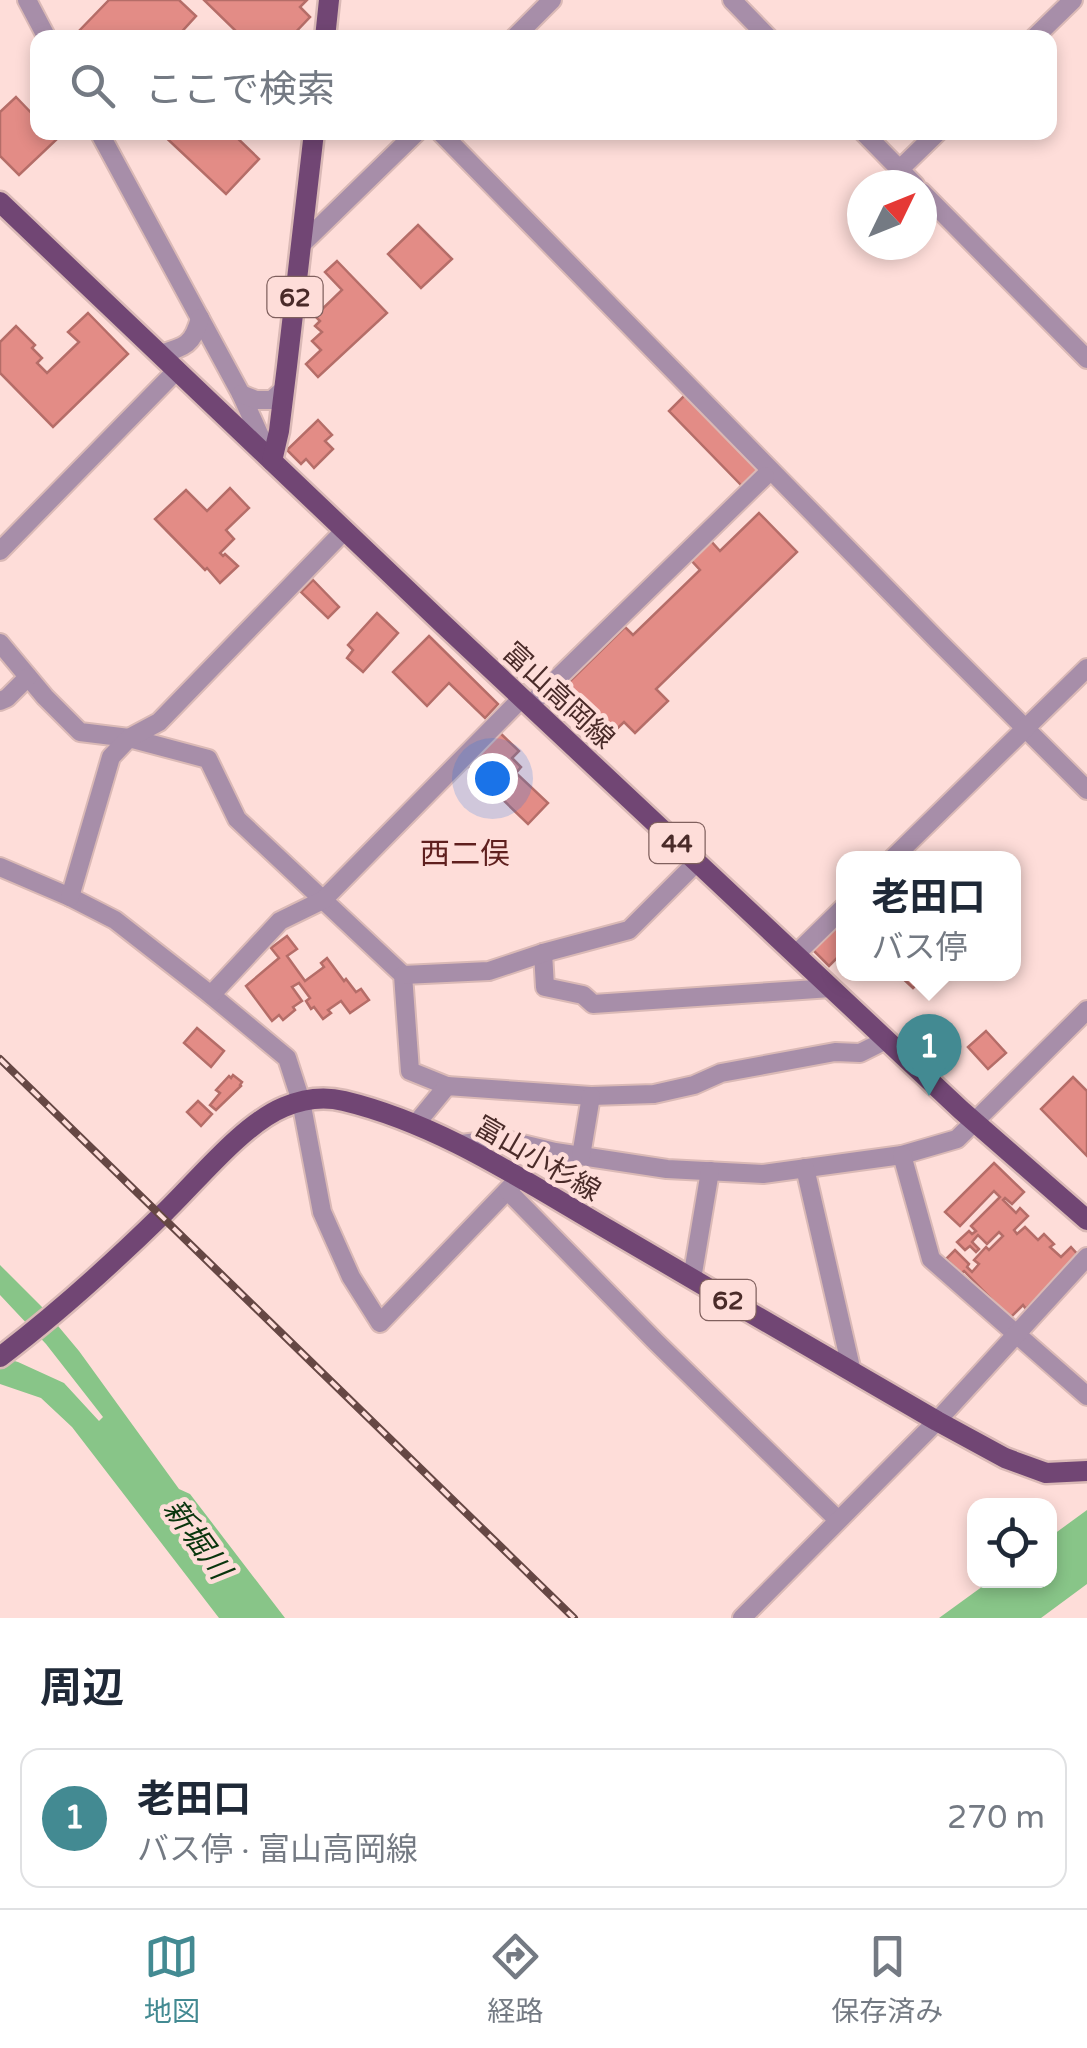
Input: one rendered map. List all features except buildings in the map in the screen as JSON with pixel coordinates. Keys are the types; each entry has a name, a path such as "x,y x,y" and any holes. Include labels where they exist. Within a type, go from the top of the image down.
{"main road":[{"path":"326,30 329,0"},
{"name":"62","path":"272,461 279,431 313,140"},
{"name":"富山高岡線","path":"0,202 886,1040 1087,1220"},
{"name":"富山小杉線","path":"301,1101 339,1100 461,1144 513,1185 692,1279 1005,1458 1046,1473 1087,1471"},
{"path":"2,1356 161,1216 238,1139 280,1108 301,1101"}],"street":[{"path":"27,0 44,30"},
{"path":"522,30 552,0"},
{"path":"732,0 761,30"},
{"path":"1042,30 1072,0"},
{"path":"103,140 241,394 272,461"},
{"path":"302,244 410,140"},
{"path":"448,140 1087,790"},
{"path":"871,140 900,170 930,140"},
{"path":"937,207 1087,360"},
{"path":"160,354 184,347 196,334 200,318"},
{"path":"0,552 176,370"},
{"path":"241,394 256,400 272,400 284,389"},
{"path":"211,994 280,921 324,900 526,701 765,476"},
{"path":"70,897 112,756 129,738 159,722 345,530"},
{"path":"0,643 80,732 129,738 208,758 237,818 402,975 410,1071 446,1086 591,1096 654,1094 694,1086 721,1073 834,1052 860,1053 886,1040"},
{"path":"901,851 1087,668"},
{"path":"0,701 28,677"},
{"path":"402,975 489,971 630,930 696,862"},
{"path":"0,868 114,920 286,1058 301,1101 322,1212 351,1276 380,1324 513,1185 656,1342 838,1520"},
{"path":"796,955 836,915"},
{"path":"543,953 546,987 583,995 593,1004 831,988"},
{"path":"461,1144 502,1139 667,1169 762,1174 902,1154 957,1139 1087,1010"},
{"path":"415,1125 446,1086"},
{"path":"580,1156 591,1096"},
{"path":"902,1154 931,1259 1087,1396"},
{"path":"805,1168 852,1372"},
{"path":"692,1279 710,1171"},
{"path":"742,1618 937,1421 1087,1256"}],"water":[{"name":"新堀川","path":"0,1265 79,1351 179,1489 190,1494 285,1618 219,1618 72,1427 41,1398 0,1384 0,1357 64,1383 99,1421 103,1417 46,1344 0,1295"},
{"path":"1087,1510 1087,1584 1041,1618 939,1618 980,1588 1057,1588 1057,1532"}],"railway":[{"path":"0,1059 574,1618"}],"place":[{"name":"老田口","path":"929,1096"}],"district":[{"name":"西二俣","path":"465,854"}]}
